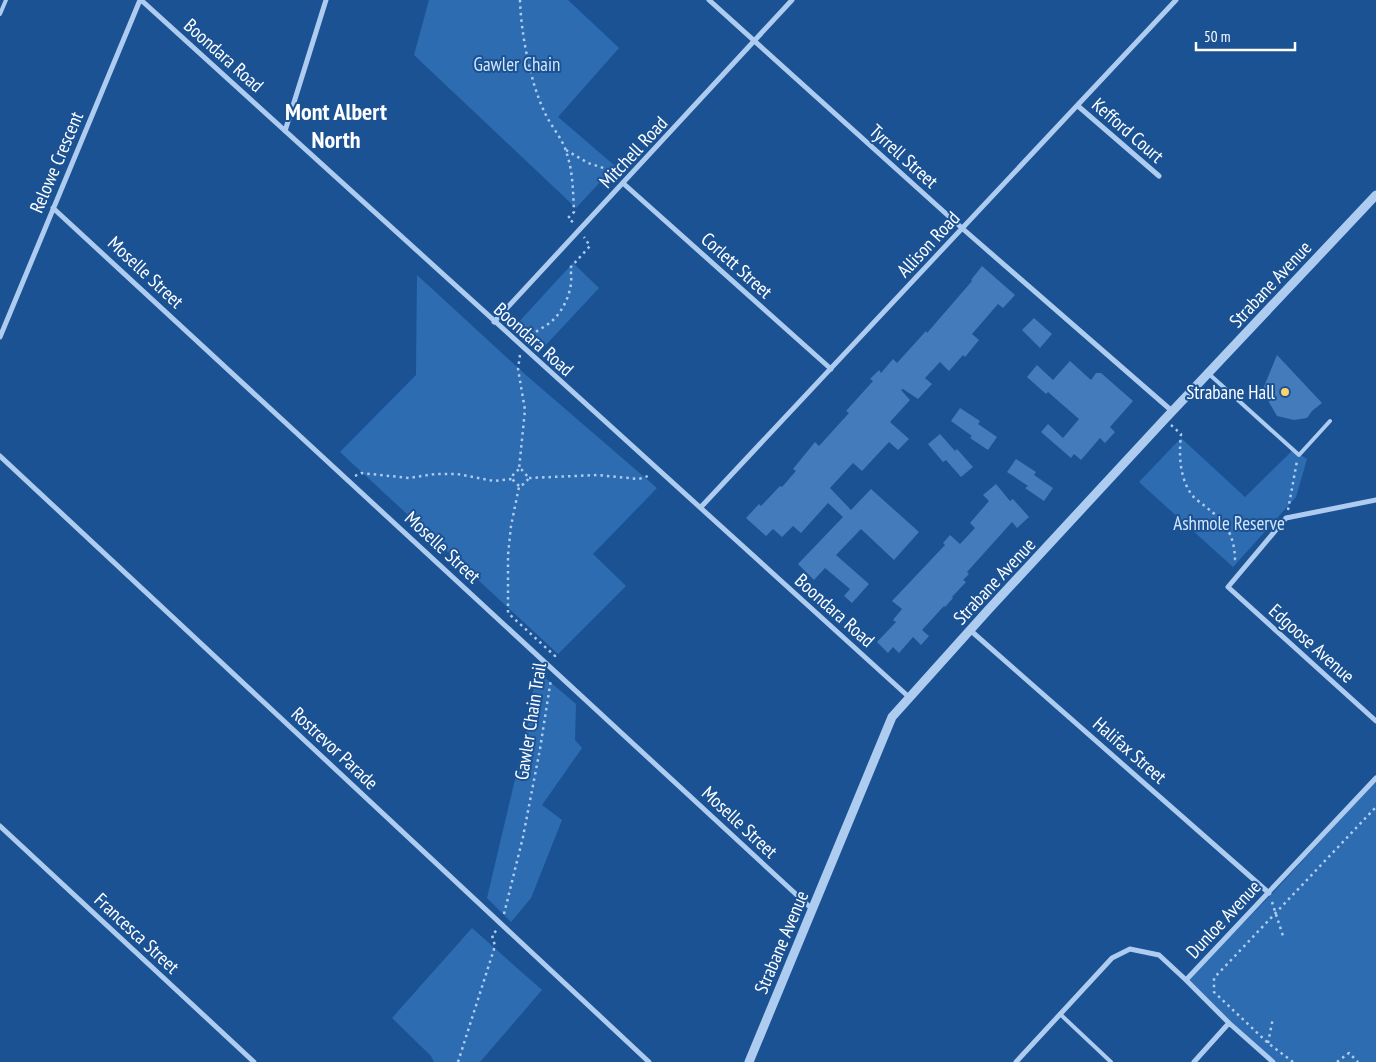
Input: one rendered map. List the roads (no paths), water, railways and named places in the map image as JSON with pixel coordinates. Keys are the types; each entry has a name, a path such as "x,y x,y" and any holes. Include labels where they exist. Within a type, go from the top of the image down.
{"street":[{"name":"Boondara Road","path":"140,0 520,347 910,698"},
{"name":"Relowe Crescent","path":"0,337 140,0"},
{"path":"285,131 326,0"},
{"name":"Tyrrell Street","path":"709,0 963,229 1172,411"},
{"name":"Mitchell Road","path":"494,322 624,184 792,0"},
{"name":"Allison Road","path":"700,507 1176,0"},
{"name":"Kefford Court","path":"1078,106 1158,176"},
{"name":"Corlett Street","path":"624,184 831,369"},
{"name":"Strabane Avenue","path":"749,1062 892,717 1172,411 1376,195"},
{"name":"Moselle Street","path":"53,208 812,909"},
{"name":"Rostrevor Parade","path":"0,456 649,1062"},
{"name":"Edgoose Avenue","path":"1376,500 1286,518 1228,587 1376,722"},
{"name":"Halifax Street","path":"970,630 1269,893"},
{"name":"Dunloe Avenue","path":"1016,1062 1112,958 1130,949 1159,955 1186,980 1376,778"},
{"name":"Francesca Street","path":"0,826 254,1062"},
{"path":"1186,980 1229,1023 1273,1062"},
{"path":"1194,1062 1229,1023"}],"lane":[{"path":"0,14 6,0"},
{"path":"1209,374 1299,455 1330,421"},
{"path":"1060,1014 1111,1062"}],"place":[{"name":"Strabane Hall","path":"1285,392"}],"district":[{"name":"Mont Albert North","path":"336,126"}],"park label":[{"name":"Gawler Chain","path":"517,64"},
{"name":"Ashmole Reserve","path":"1229,523"}]}
